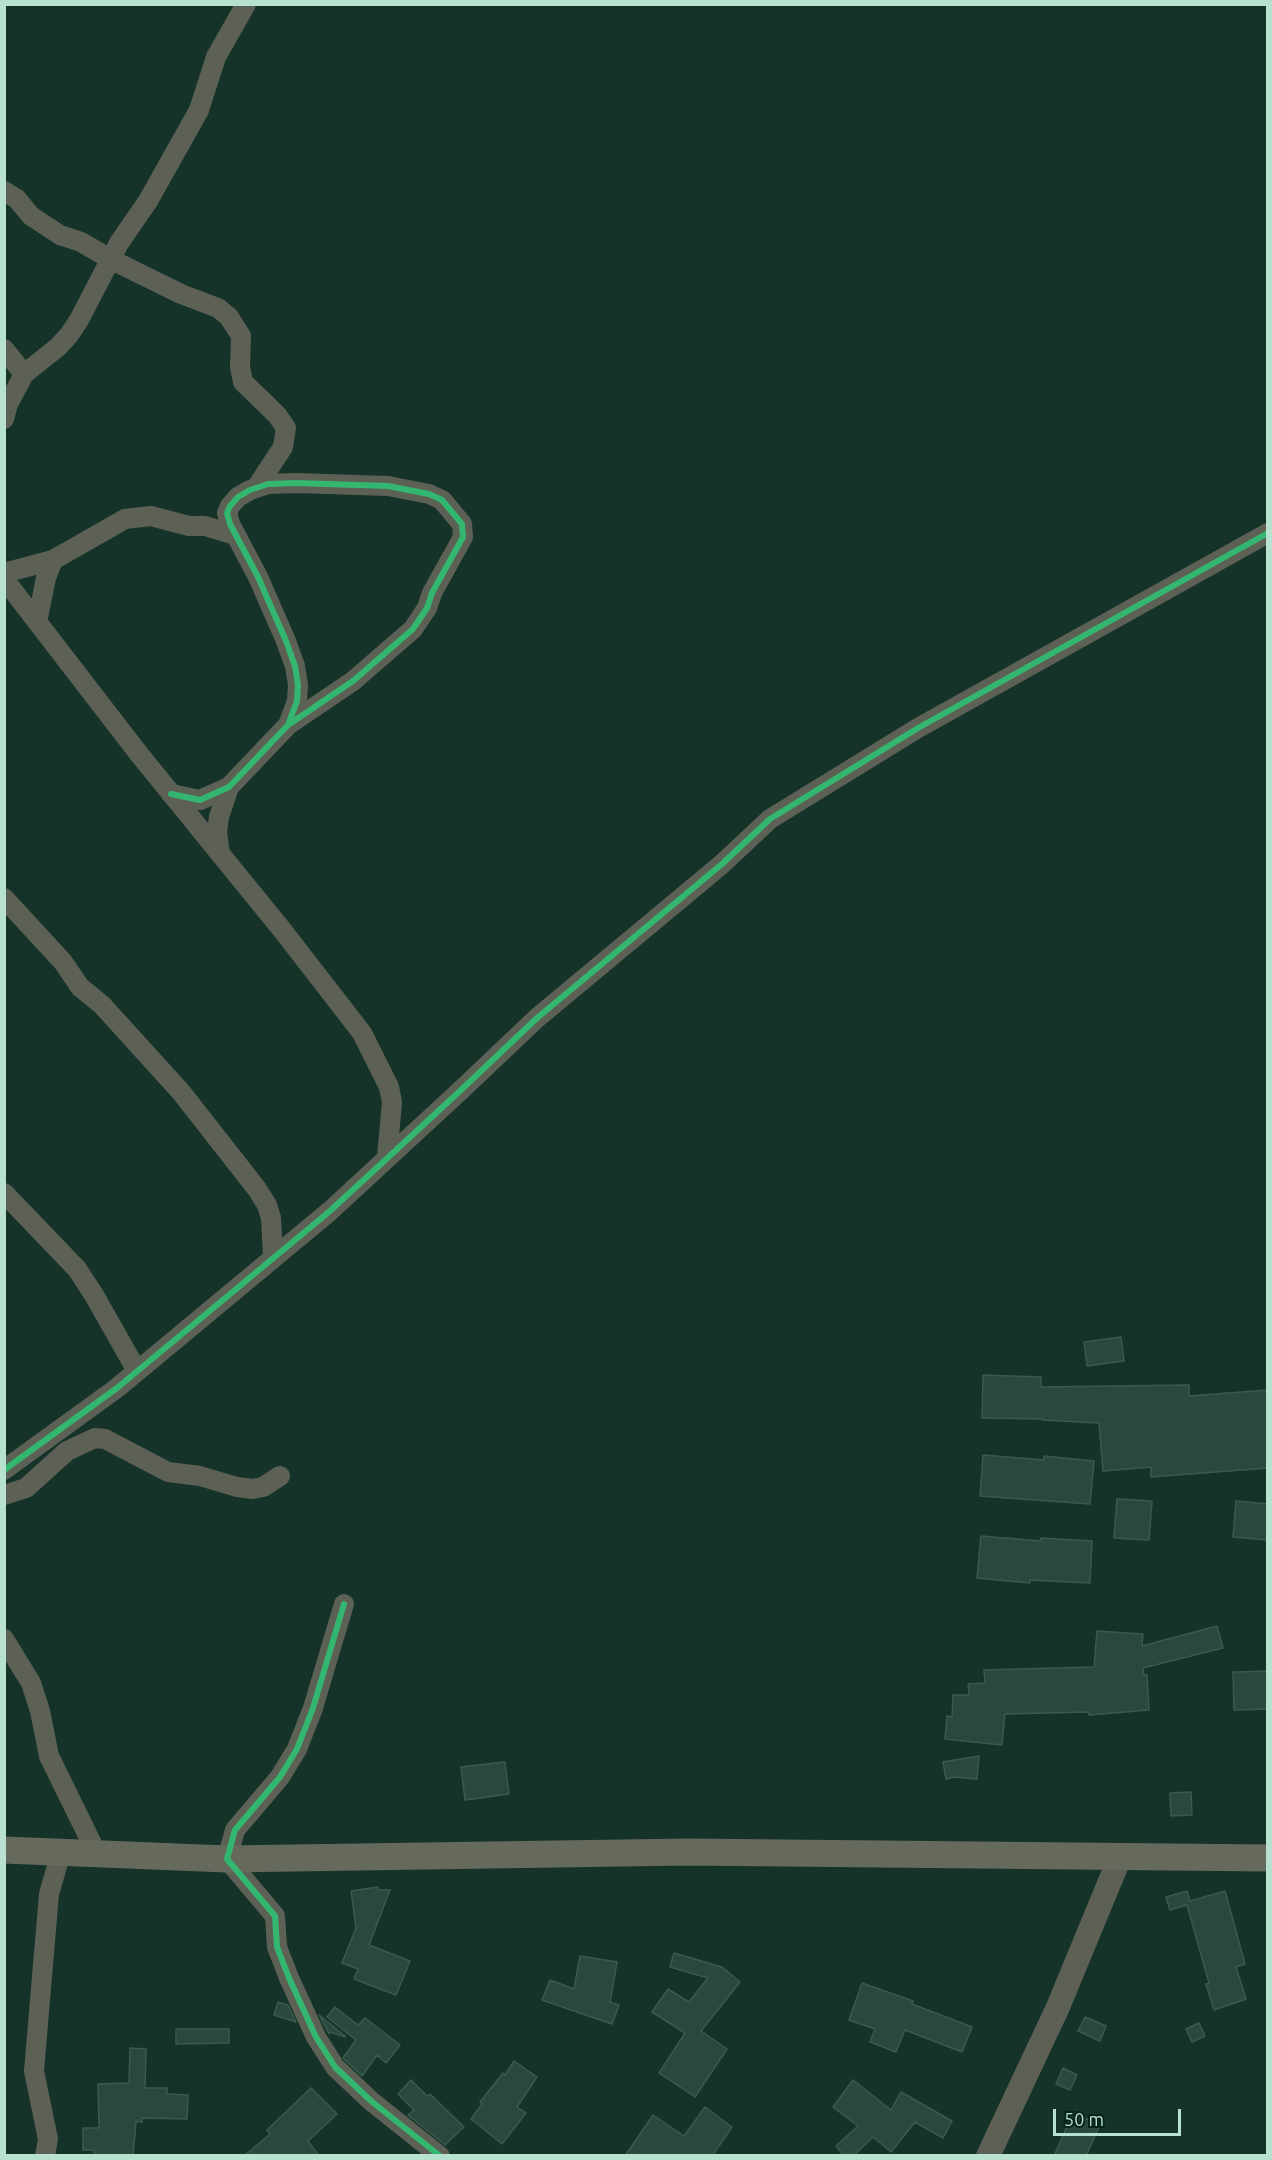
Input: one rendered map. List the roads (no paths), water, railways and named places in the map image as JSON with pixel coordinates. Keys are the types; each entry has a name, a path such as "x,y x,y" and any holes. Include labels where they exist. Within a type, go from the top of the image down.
{"main road":[{"path":"4,1850 227,1858 688,1852 1268,1858"}],"street":[{"path":"4,419 8,404 24,374 69,335 93,296 110,259 148,201 199,110 216,57 246,4"},
{"path":"4,191 17,199 31,216 49,229 81,242 181,294 218,308 234,322 241,336 240,367 243,382 277,415 286,428 283,447 256,488"},
{"path":"4,349 24,374"},
{"path":"171,794 200,800 229,787 288,725 353,681 413,629 427,608 432,593 463,537 462,524 442,500 429,494 388,486 268,484 238,497 227,513 205,526"},
{"path":"227,513 235,535 273,608 295,666 298,685 297,701 288,725"},
{"path":"235,535 205,526 189,526 151,516 125,519 53,560 5,579 171,794 283,931 362,1033 389,1087 392,1102 387,1157"},
{"path":"4,1470 137,1371 330,1211 537,1018 722,864 770,819 918,728 1268,533"},
{"path":"37,622 45,578 53,560"},
{"path":"220,855 218,825 229,787"},
{"path":"4,898 63,962 80,987 102,1005 181,1092 257,1189 267,1204 271,1218 273,1257"},
{"path":"4,1193 77,1269 94,1294 137,1371"},
{"path":"4,1495 26,1488 67,1451 95,1438 105,1439 168,1473 200,1476 237,1487 253,1489 263,1487 280,1476"},
{"path":"344,1604 313,1708 297,1749 280,1778 235,1830 227,1858 275,1916 277,1947 289,1978 316,2037 335,2067 371,2101 440,2156"},
{"path":"4,1639 31,1683 40,1711 49,1756 97,1854"},
{"path":"45,2156 48,2139 34,2071 48,1894 61,1852"},
{"path":"988,2156 1058,2007 1120,1857"}]}
